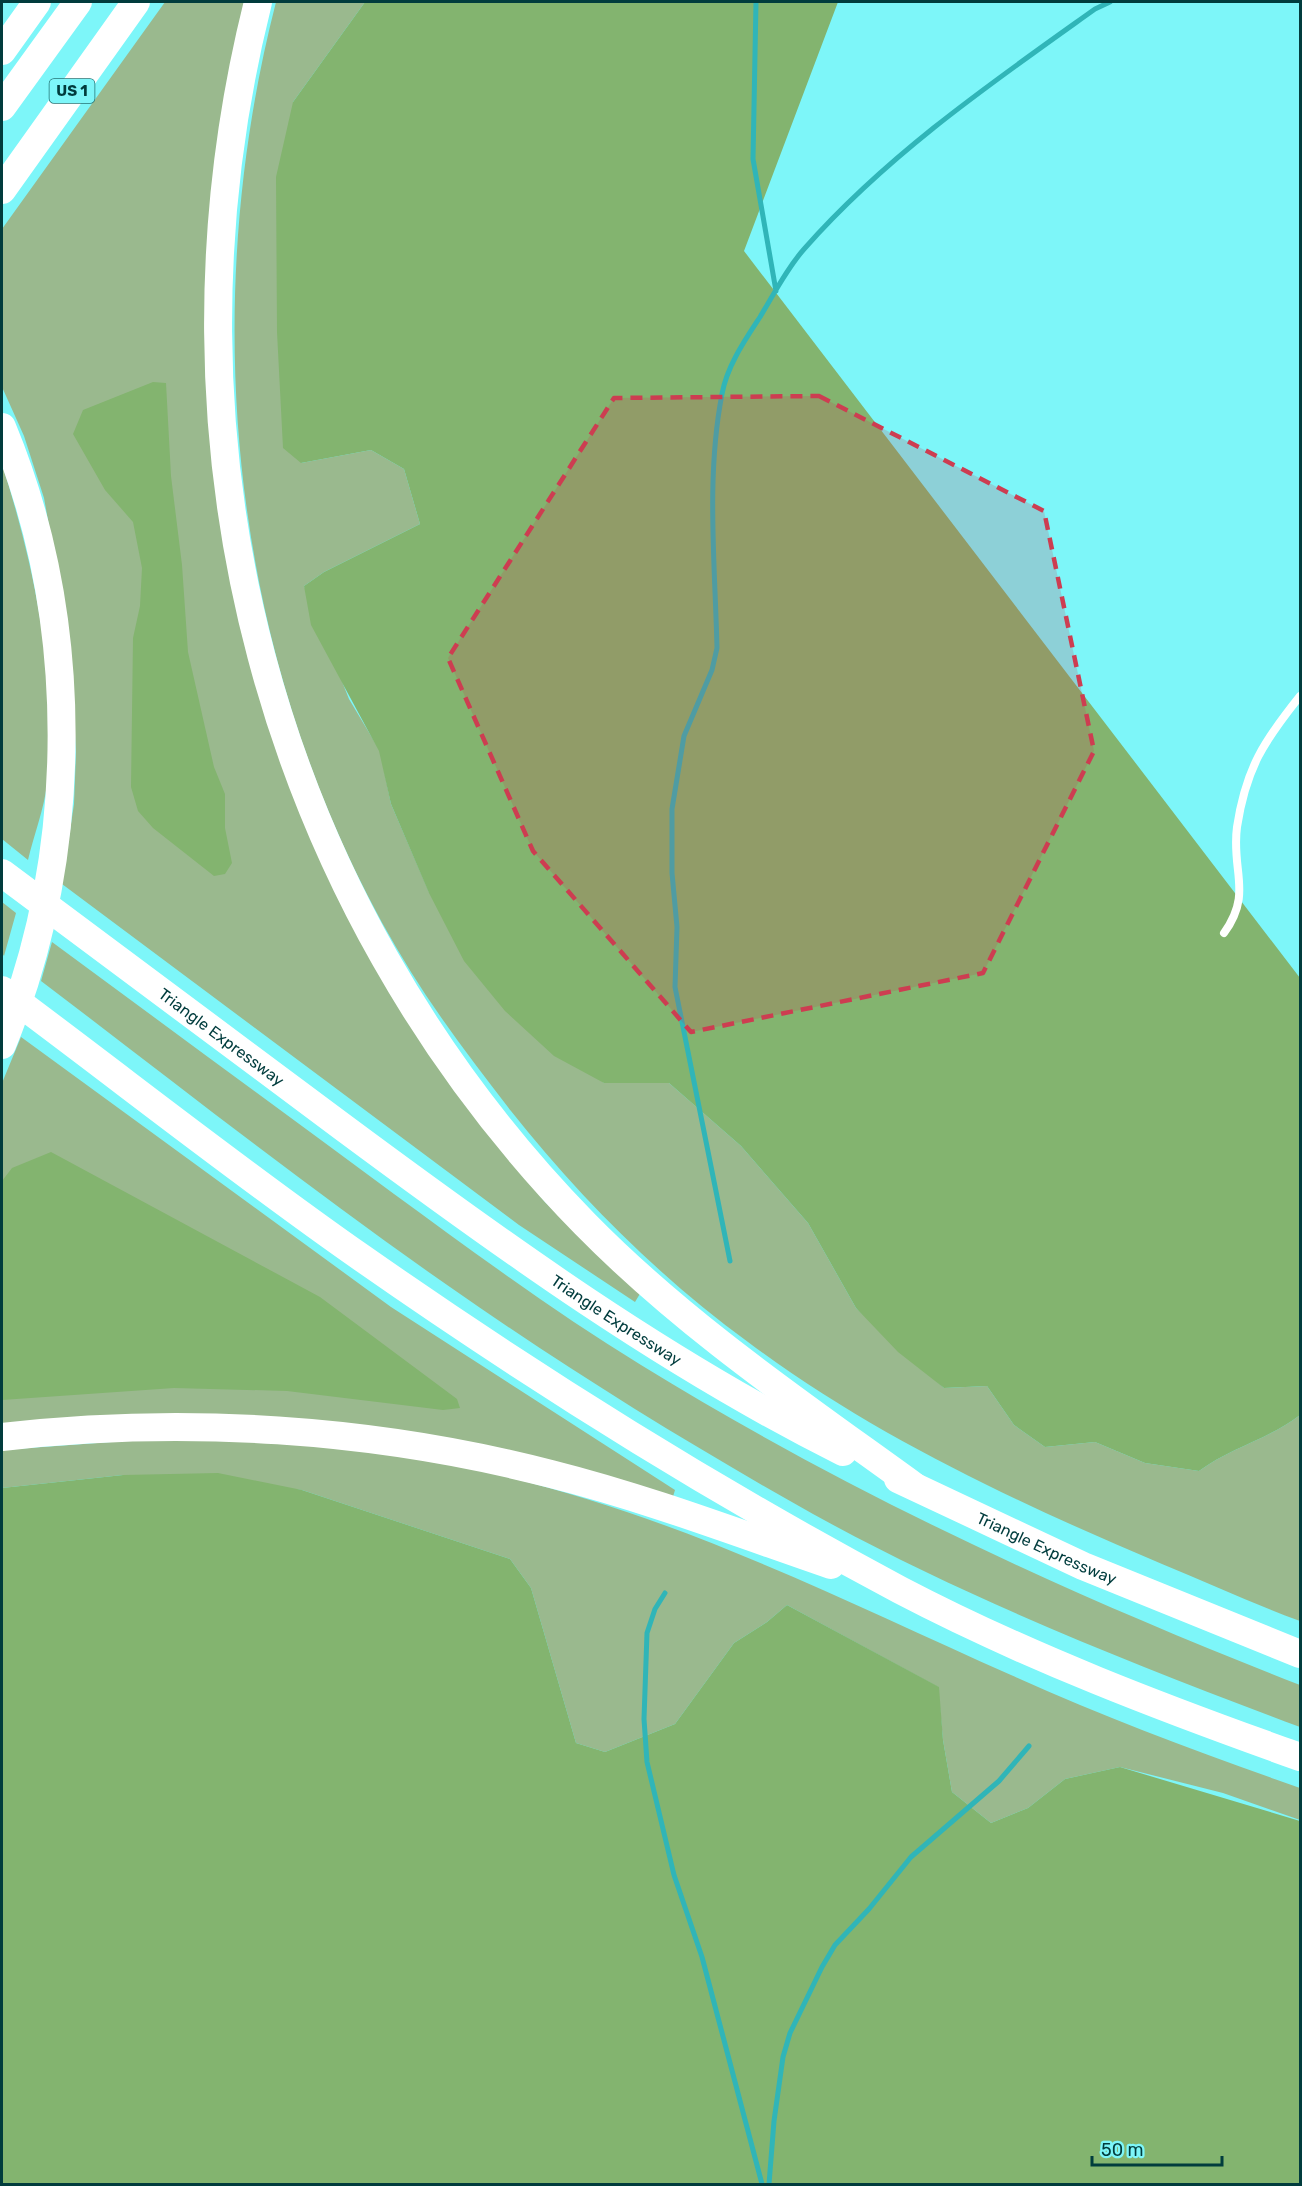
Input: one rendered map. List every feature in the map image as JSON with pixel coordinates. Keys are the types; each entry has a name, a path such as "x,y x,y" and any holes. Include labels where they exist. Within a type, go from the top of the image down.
{"highway":[{"path":"2,51 37,2"},
{"name":"US 1","path":"2,107 78,2"},
{"name":"US 1","path":"2,190 136,2"},
{"path":"258,2 237,98 223,200 217,294 221,430 232,521 248,608 271,693 313,814 365,924 415,1010 465,1084 547,1183 608,1247 684,1316 914,1486"},
{"path":"2,427 22,483 46,580 59,676 62,728 60,777 49,876 27,973 2,1045"},
{"name":"Triangle Expressway","path":"10,879 436,1196 590,1303 750,1403 914,1486 1083,1566 1300,1654"},
{"path":"2,990 361,1258 540,1378 704,1479 901,1590 1043,1657 1132,1694 1300,1757"},
{"path":"2,1437 84,1430 194,1428 309,1434 429,1448 490,1459 610,1490 901,1590"}],"lane":[{"path":"1224,933 1235,918 1240,904 1236,858 1237,826 1253,764 1267,737 1300,696"}],"highlighted area":[{"path":"819,396 1044,511 1094,751 983,973 691,1032 533,851 448,658 614,398"}],"green space":[{"path":"165,2 249,2 209,279 273,731 493,1138 545,1202 641,1292 635,1302 519,1225 62,884 74,804 76,752 69,637 44,498 24,436 2,387 2,229"},
{"path":"276,2 365,2 293,102 301,463 371,450 404,469 420,524 324,572 304,586 349,699 380,751 391,804 429,892 604,1083 669,1083 741,1146 808,1223 856,1308 944,1388 987,1386 1014,1425 1045,1447 1095,1442 1145,1463 1199,1471 1276,1431 1300,1415 1300,1621 1108,1541 1001,1492 845,1408 748,1342 683,1291 592,1205 511,1111 411,972 351,861 303,745 268,624 246,500 235,375 237,249 251,125"},
{"path":"365,2 838,2 744,251 1300,978 1300,1415 1288,1423 1199,1471 1145,1463 1095,1442 1045,1447 1014,1425 987,1386 944,1388 898,1352 856,1308 808,1223 741,1146 669,1083 604,1083 554,1056 505,1011 464,961 429,893 391,804 379,751 311,625 304,586 324,572 420,524 404,469 371,450 301,463 283,448 277,332 276,177 293,102"},
{"path":"153,382 166,383 171,476 182,565 188,652 214,767 225,794 225,828 232,863 225,874 214,876 153,828 138,811 131,787 133,638 140,606 142,568 133,522 105,490 73,434 83,410"},
{"path":"2,464 14,502 33,581 41,622 49,703 50,744 46,793 28,860 2,839"},
{"path":"2,902 16,913 4,956 2,953"},
{"path":"52,942 455,1238 609,1345 800,1457 963,1540 1130,1616 1300,1685 1300,1727 1053,1630 932,1575 813,1514 628,1405 538,1347 398,1250 295,1175 41,981"},
{"path":"21,1037 391,1307 675,1490 672,1500 448,1441 2,1428 2,1083"},
{"path":"51,1152 320,1297 457,1399 460,1408 443,1410 287,1391 174,1388 2,1400 2,1181 12,1168"},
{"path":"152,1439 319,1446 428,1458 558,1490 625,1511 820,1588 1011,1675 1119,1721 1300,1788 1300,1820 1223,1793 1120,1767 1065,1779 1028,1808 991,1823 952,1792 943,1740 938,1687 787,1605 767,1622 734,1643 675,1724 605,1752 576,1743 531,1588 510,1559 302,1490 123,1475 2,1488 2,1450"},
{"path":"218,1473 302,1490 510,1559 531,1588 576,1743 605,1752 675,1724 734,1643 767,1622 787,1605 939,1687 943,1740 952,1792 991,1823 1028,1808 1065,1779 1120,1767 1300,1821 1300,2184 2,2184 2,1488 123,1475"}],"waterway":[{"path":"756,2 753,159 776,291"},
{"path":"730,1261 675,987 677,927 672,873 672,809 684,736 712,670 717,648 713,488 717,425 724,384 737,354 798,256 837,214 871,181 943,120 1095,9 1110,2"},
{"path":"665,1593 655,1609 647,1633 644,1719 647,1762 674,1875 702,1957 762,2184"},
{"path":"769,2184 774,2121 783,2057 790,2033 835,1945 869,1909 911,1857 999,1781 1029,1746"}]}
